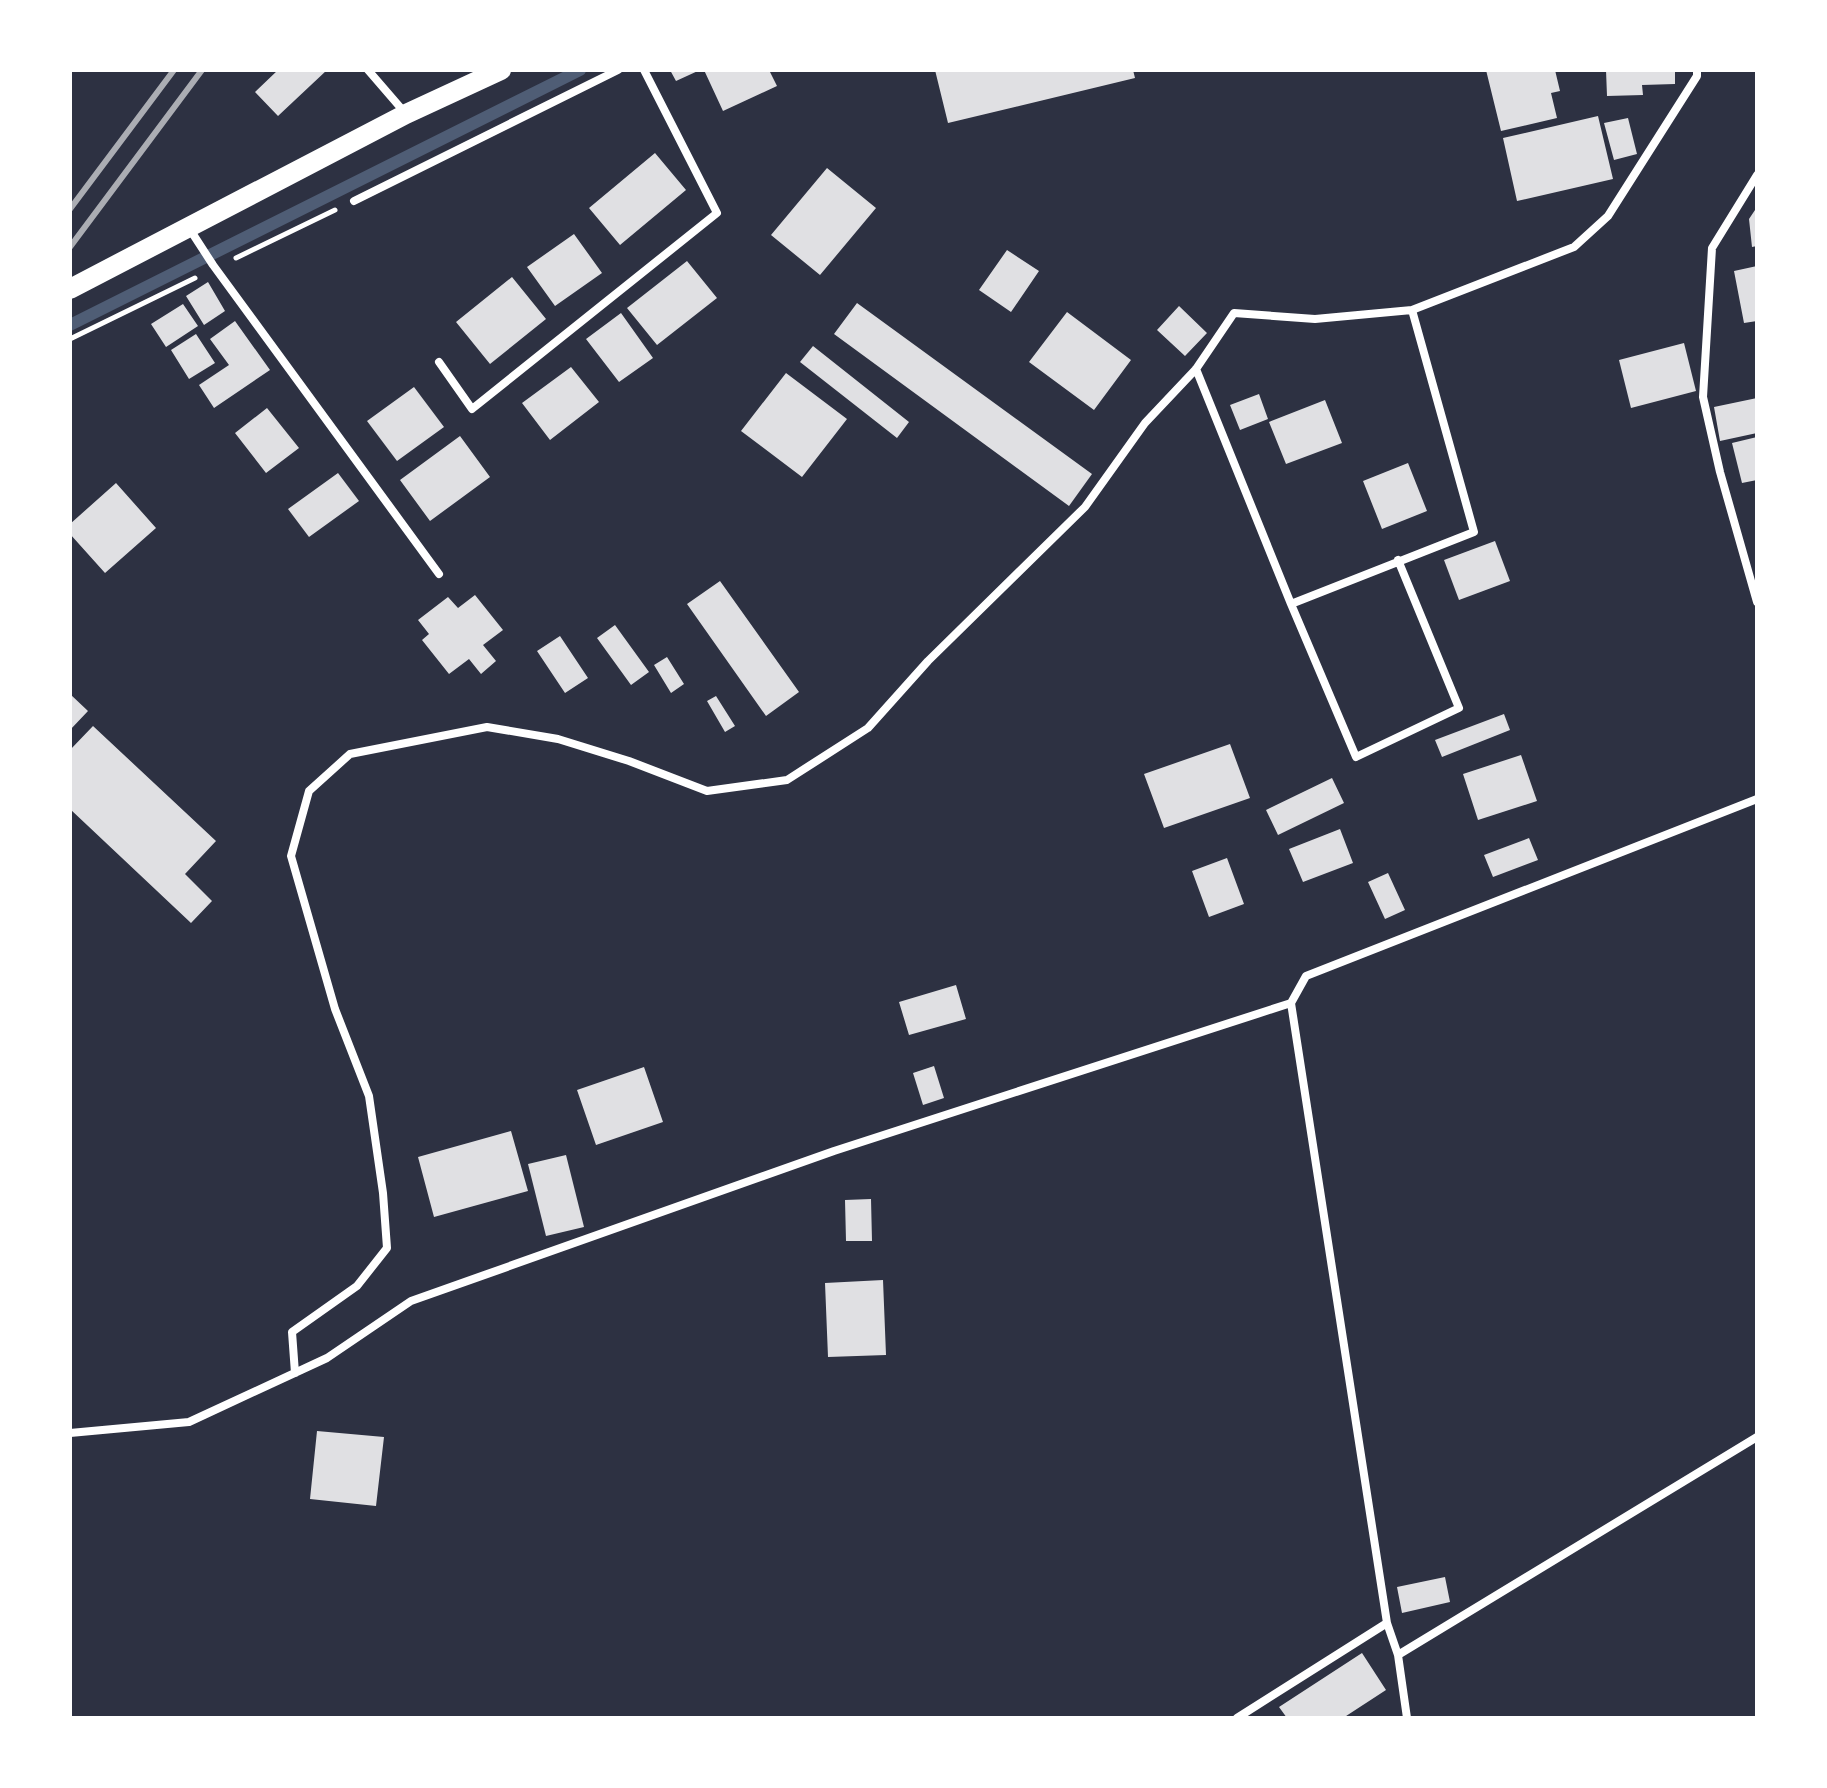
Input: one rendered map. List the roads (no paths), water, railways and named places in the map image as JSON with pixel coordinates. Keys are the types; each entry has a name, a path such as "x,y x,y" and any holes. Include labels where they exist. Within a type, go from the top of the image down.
{"main road":[{"path":"70,289 194,235 406,114 501,70"}],"street":[{"path":"368,70 406,114"},
{"path":"354,201 618,70"},
{"path":"439,362 472,409 717,213 644,70"},
{"path":"295,1373 292,1332 357,1286 387,1248 383,1193 369,1096 335,1009 291,856 309,791 350,754 487,727 558,739 629,761 707,791 787,780 868,728 928,661 1085,507 1145,423 1196,369 1234,313 1315,319 1412,310 1574,247 1608,216 1697,76 1697,70"},
{"path":"1757,175 1712,248 1703,397 1720,472 1757,602"},
{"path":"194,235 439,574"},
{"path":"1291,604 1474,532 1412,310"},
{"path":"1196,369 1356,757 1459,708 1398,560"},
{"path":"1407,1718 1398,1655 1387,1623 1291,1003 1306,976 1757,799"},
{"path":"70,1433 189,1422 327,1358 411,1301 834,1151 1291,1003"},
{"path":"1398,1655 1757,1437"},
{"path":"1237,1718 1387,1623"}],"waterway":[{"path":"70,325 580,70"}],"railway":[{"path":"70,209 174,70"},
{"path":"70,247 202,70"}]}
